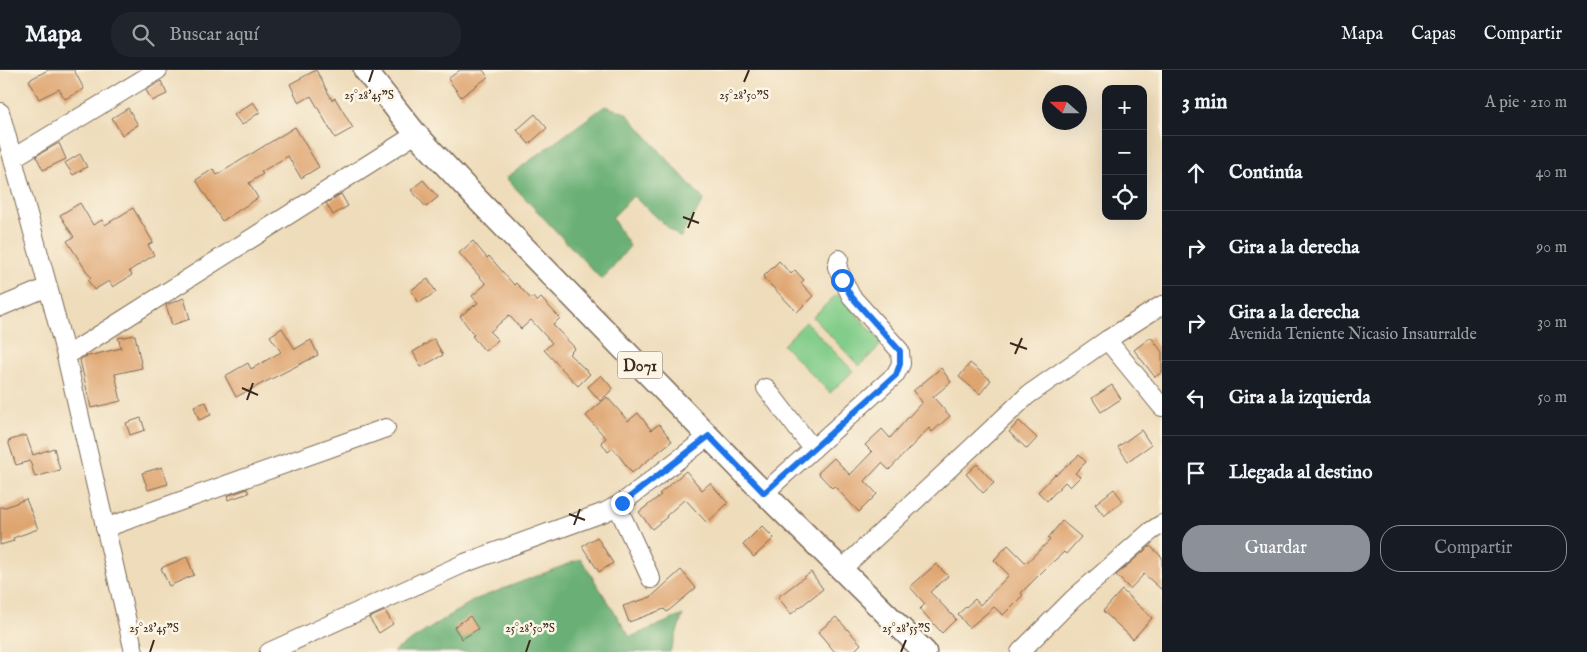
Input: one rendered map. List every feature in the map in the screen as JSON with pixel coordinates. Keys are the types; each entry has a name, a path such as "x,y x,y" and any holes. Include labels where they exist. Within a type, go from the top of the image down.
{"main road":[{"name":"D071","path":"365,70 416,134 477,199 764,493 925,652"}],"street":[{"path":"13,158 158,70"},
{"path":"0,112 66,356 134,652"},
{"path":"66,356 416,134"},
{"path":"764,493 896,375 900,364 900,351 851,296 837,267 839,259"},
{"path":"0,307 48,287"},
{"path":"842,569 1028,395 1107,340 1162,305"},
{"path":"1107,340 1162,407"},
{"path":"766,388 813,448"},
{"path":"104,528 386,428"},
{"path":"269,652 465,563 606,512 709,436"},
{"path":"614,507 621,514 651,579"},
{"path":"1020,652 1073,599 1151,530 1162,524"}],"green space":[{"path":"605,106 626,113 704,200 680,238 633,196 612,218 630,246 602,280 506,178"},
{"path":"837,294 883,343 859,366 813,317"},
{"path":"806,322 853,371 830,393 783,345"},
{"path":"581,559 630,637 683,615 670,652 393,652 474,600"}],"building":[{"path":"48,70 74,70 84,89 65,99 59,89 39,99 29,80"},
{"path":"316,70 332,100 335,98 353,128 335,138 311,96 299,103 290,84"},
{"path":"460,70 483,70 488,77 461,97 448,79"},
{"path":"161,81 167,94 152,101 146,90"},
{"path":"253,102 260,112 242,125 234,115"},
{"path":"128,108 138,125 122,135 112,118"},
{"path":"535,114 547,128 529,144 517,130"},
{"path":"295,127 319,167 301,178 288,156 261,172 263,174 249,183 258,198 222,221 196,180 213,169 217,175"},
{"path":"59,143 66,159 43,170 36,156"},
{"path":"80,154 87,167 73,175 65,163"},
{"path":"423,180 438,197 426,207 411,190"},
{"path":"341,194 348,206 333,215 326,203"},
{"path":"80,203 93,225 102,220 105,225 133,208 153,242 148,245 154,255 129,271 132,275 113,287 109,281 94,290 88,280 91,278 67,241 74,237 60,215"},
{"path":"473,241 514,285 516,283 531,299 533,297 537,302 541,298 560,318 553,325 575,348 569,354 590,374 578,386 544,350 552,343 531,320 521,329 509,315 490,332 498,340 485,351 472,336 474,335 460,316 478,303 472,296 486,284 459,253"},
{"path":"779,261 791,274 795,270 804,280 801,283 813,296 797,312 763,277"},
{"path":"428,279 436,292 419,303 411,290"},
{"path":"184,298 190,319 172,325 166,305"},
{"path":"282,328 295,349 311,340 318,355 236,397 225,376 248,363 251,369 281,352 270,336"},
{"path":"135,335 142,368 115,374 121,401 91,408 80,360 84,357 121,348 118,338"},
{"path":"1151,337 1162,352 1162,372 1155,377 1134,350"},
{"path":"434,339 443,355 421,367 413,352"},
{"path":"970,363 991,380 980,394 959,377"},
{"path":"941,368 951,382 933,397 950,416 932,432 929,428 889,470 882,463 865,481 877,494 859,512 834,486 832,488 818,473 834,458 850,475 872,452 865,445 882,429 890,438 922,402 913,391"},
{"path":"601,375 613,389 600,401 588,387"},
{"path":"1112,385 1121,399 1101,412 1092,398"},
{"path":"607,397 628,421 638,413 651,430 659,424 672,441 632,473 613,448 608,452 601,442 606,438 586,416"},
{"path":"206,402 211,415 199,420 194,406"},
{"path":"141,418 145,430 130,435 126,423"},
{"path":"1019,421 1037,438 1027,449 1009,432"},
{"path":"1141,430 1151,445 1128,461 1118,447"},
{"path":"26,435 33,455 54,448 60,470 35,477 30,461 16,465 8,441"},
{"path":"1079,455 1086,462 1075,473 1080,477 1070,487 1065,482 1047,501 1038,492 1055,474"},
{"path":"977,464 994,483 983,493 966,474"},
{"path":"162,467 168,484 148,490 142,473"},
{"path":"686,471 702,490 710,483 728,503 707,523 685,499 652,529 639,512 661,495 659,494"},
{"path":"247,489 249,493 228,500 227,496"},
{"path":"1114,489 1123,501 1104,516 1095,504"},
{"path":"26,499 38,529 13,538 14,541 0,545 0,507 3,508"},
{"path":"1062,521 1081,537 1066,554 1064,552 1021,593 1023,595 1003,615 994,607 969,628 958,614 975,599 980,605 1009,575 994,560 1008,545 1026,563 1050,540 1048,538"},
{"path":"762,526 774,538 754,557 743,545"},
{"path":"597,537 613,563 599,572 582,546"},
{"path":"1150,546 1162,557 1162,590 1144,574 1130,589 1116,575"},
{"path":"187,557 194,575 169,586 161,568"},
{"path":"936,564 948,576 930,592 956,619 942,633 920,609 925,604 910,587"},
{"path":"681,570 696,588 667,612 664,609 629,622 623,606 651,597"},
{"path":"811,572 823,589 791,614 778,597"},
{"path":"1122,590 1152,618 1133,639 1103,611"},
{"path":"385,611 393,624 379,633 369,618"},
{"path":"470,616 478,629 462,639 454,627"},
{"path":"836,617 861,644 853,652 835,652 818,632"}],"route":[{"path":"622,503 709,436 764,493 896,375 900,364 900,351 851,296 842,280"}]}
